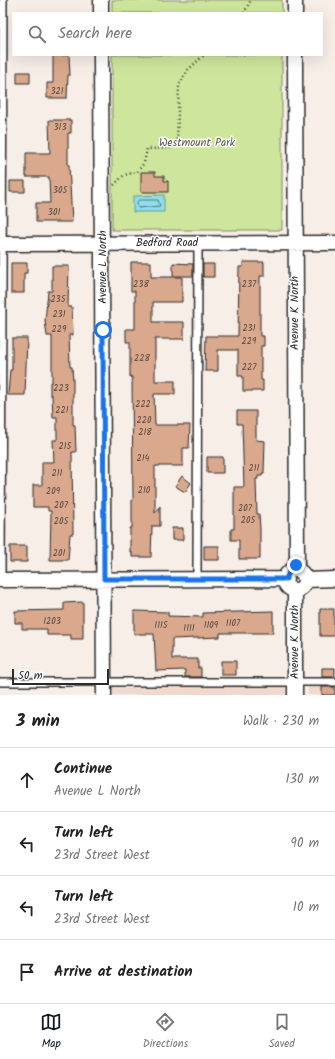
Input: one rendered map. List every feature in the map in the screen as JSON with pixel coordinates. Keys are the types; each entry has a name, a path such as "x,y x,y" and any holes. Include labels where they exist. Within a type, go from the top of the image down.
{"street":[{"path":"101,0 101,12"},
{"path":"295,0 295,12"},
{"name":"Avenue L North","path":"101,56 104,688"},
{"name":"Avenue K North","path":"295,56 295,688"},
{"name":"Bedford Road","path":"1,244 335,243"},
{"path":"1,580 335,579"}],"lane":[{"path":"1,580 3,0"},
{"path":"197,579 198,243"},
{"path":"0,682 104,688 295,688 335,682"}],"path":[{"path":"245,12 251,0"},
{"path":"112,187 124,175 137,172 144,163 147,149 171,148 177,142 179,85 188,70 203,56"}],"shaded area":[{"path":"285,685 286,695 113,695 113,688"},
{"path":"308,685 335,685 335,695 308,695"}],"green space":[{"path":"112,0 282,0 282,12 112,12"},
{"name":"Westmount Park","path":"112,56 282,56 282,230 112,230"}],"water":[{"path":"164,195 164,212 133,212 133,196"}],"building":[{"path":"53,56 69,56 70,75 68,75 67,98 47,98 47,83 53,83"},
{"path":"17,72 30,72 30,83 17,83"},
{"path":"49,120 71,120 71,133 68,133 68,165 72,222 36,222 36,203 50,203 49,177 26,177 26,153 50,153"},
{"path":"141,172 155,172 155,176 164,176 164,181 168,181 168,192 141,192"},
{"path":"10,181 25,181 25,192 10,192"},
{"path":"131,262 151,262 151,277 182,277 182,302 153,302 153,322 184,322 184,339 155,339 155,381 175,381 175,394 154,394 155,425 190,425 189,448 183,448 183,466 155,466 155,513 160,506 160,526 152,526 151,557 132,557 132,552 130,552 130,528 132,528 133,500 132,377 130,377 130,342 126,342 126,329 135,329 135,291 131,291"},
{"path":"243,262 264,262 264,276 260,276 260,336 264,336 264,346 261,346 261,380 263,380 263,391 243,391 243,376 238,376 238,350 218,350 218,371 205,371 206,336 238,336 239,267 243,267"},
{"path":"11,263 27,263 27,273 24,273 24,293 11,293"},
{"path":"173,263 193,264 193,276 173,276"},
{"path":"203,264 214,264 214,277 203,277"},
{"path":"52,266 69,266 68,307 72,307 73,335 69,335 70,367 72,367 73,381 73,425 75,425 76,452 72,452 73,534 70,534 68,560 50,560 51,511 48,511 48,507 33,507 33,485 42,485 42,462 54,462 53,440 57,440 57,417 53,417 52,395 50,395 50,382 52,382 52,336 47,336 45,321 48,291 52,291"},
{"path":"12,338 27,338 25,395 8,395 10,370 12,370"},
{"path":"237,411 256,411 256,440 265,441 264,473 256,479 257,514 259,514 260,529 260,559 239,559 239,540 231,540 231,529 234,529 234,487 244,487 242,424 237,424"},
{"path":"207,457 223,457 223,473 207,473"},
{"path":"182,476 191,483 185,492 175,486"},
{"path":"172,528 183,528 183,540 172,540"},
{"path":"10,546 27,546 27,562 10,562"},
{"path":"204,546 219,546 219,560 204,560"},
{"path":"83,602 83,639 71,639 71,635 47,635 47,629 22,629 22,623 15,623 15,611 64,610 64,603"},
{"path":"320,609 334,609 334,636 320,636"},
{"path":"134,611 168,612 168,616 203,617 203,613 273,611 273,633 220,633 220,637 172,639 172,659 198,659 198,668 201,668 201,677 185,677 185,670 156,671 154,634 134,634"},
{"path":"221,661 236,661 236,675 221,675"},
{"path":"322,668 335,668 335,677 322,677"},
{"path":"322,687 335,687 335,695 322,695"}],"route":[{"path":"103,330 104,579 286,579 289,572 296,570 296,565"}]}
